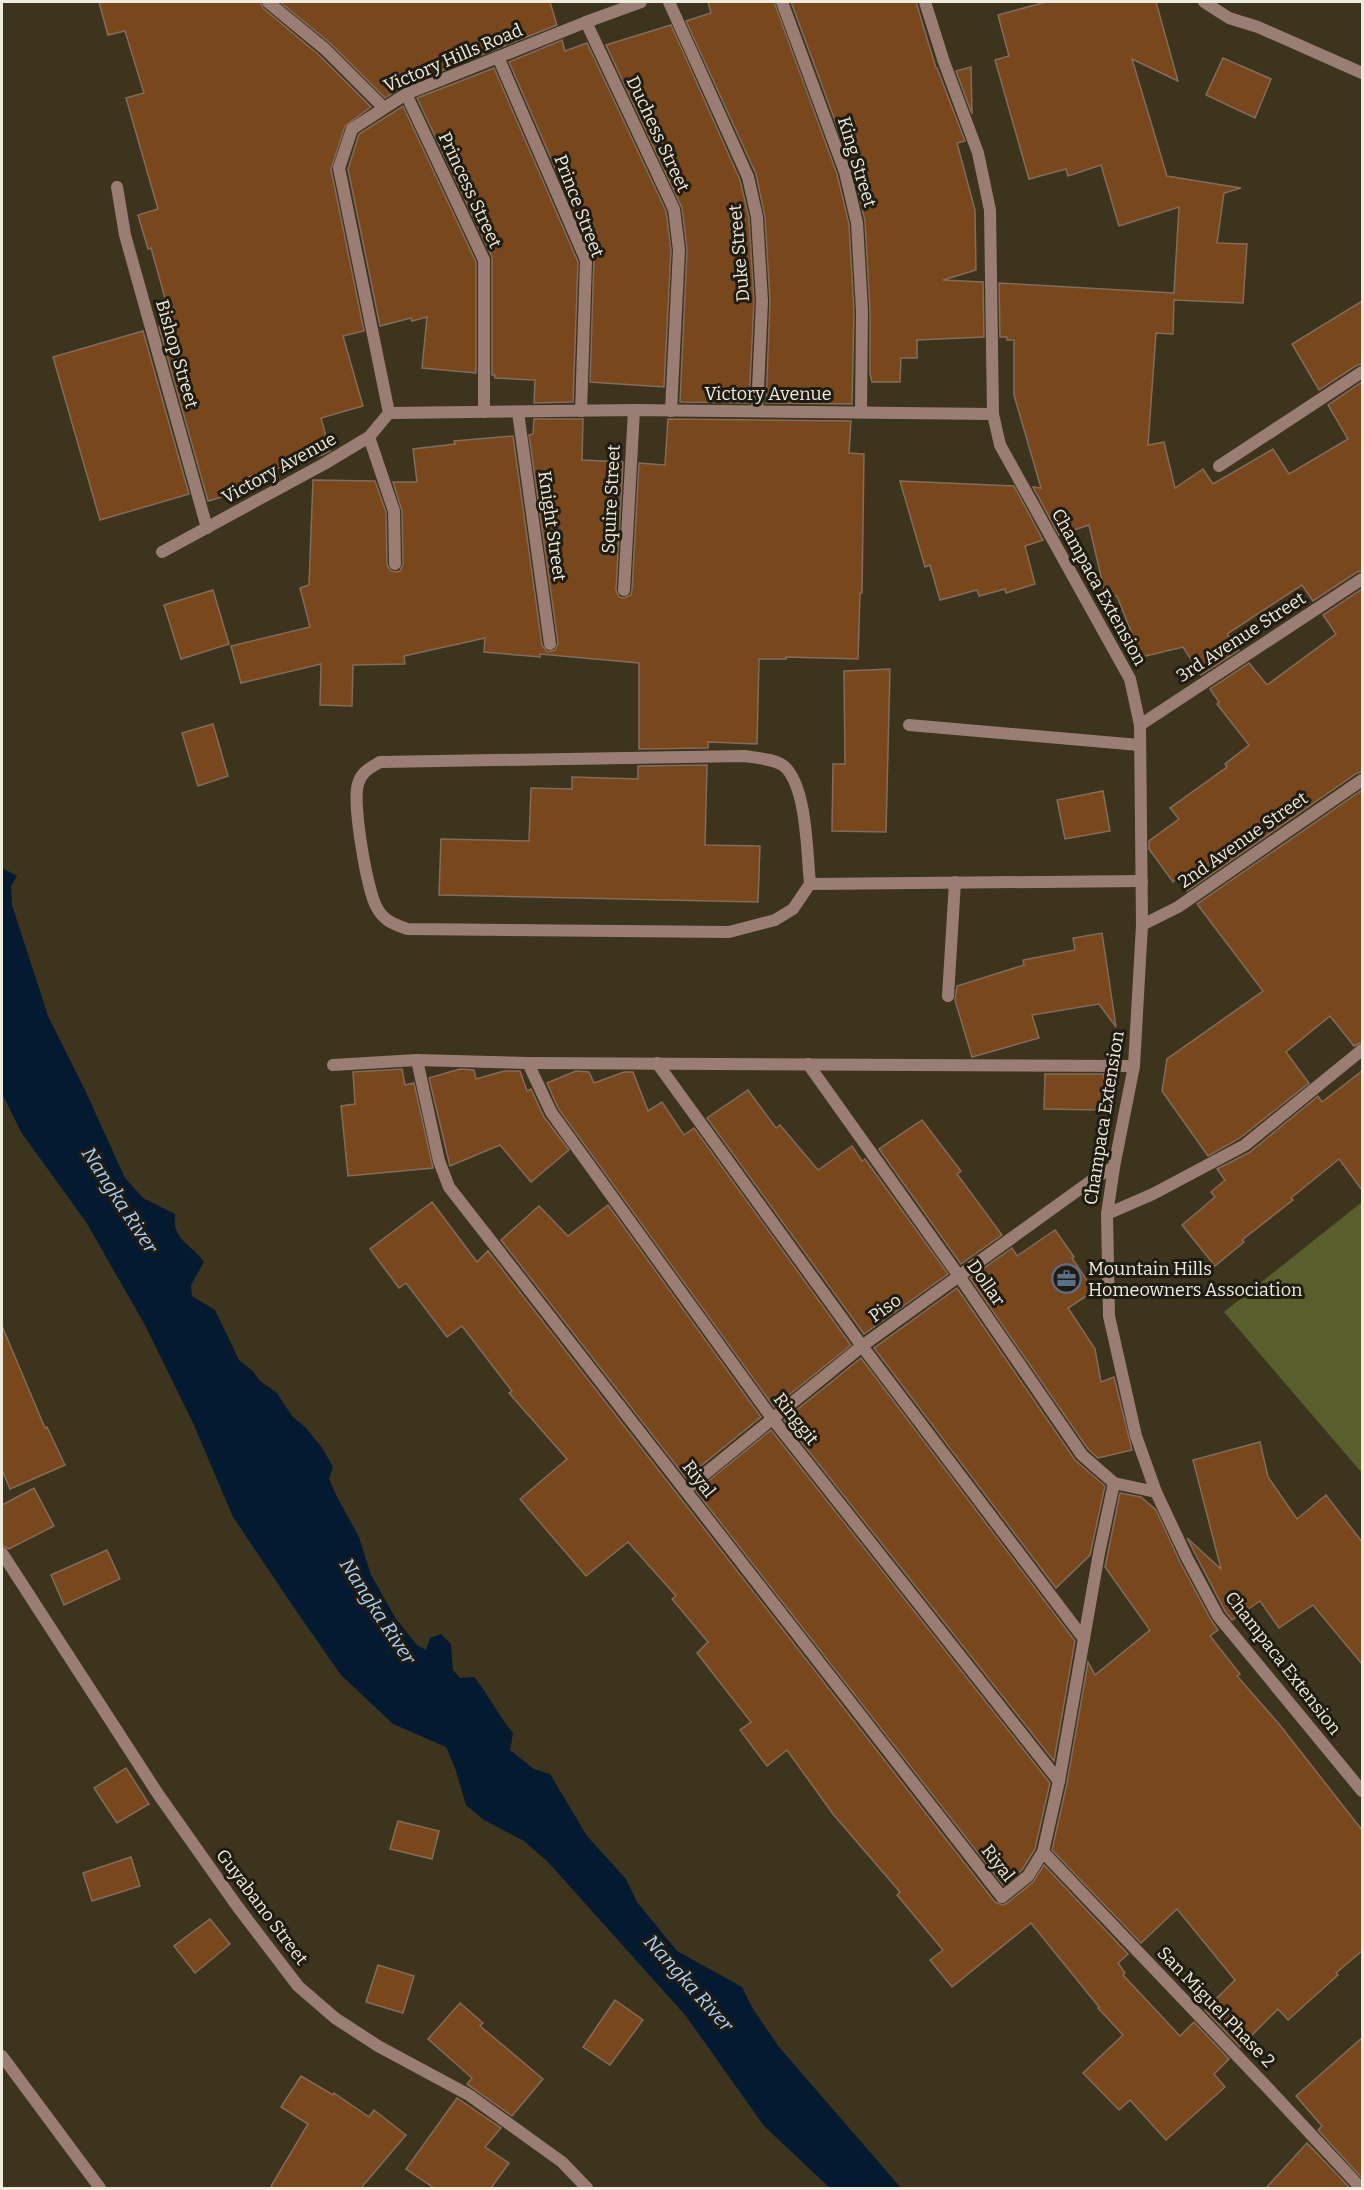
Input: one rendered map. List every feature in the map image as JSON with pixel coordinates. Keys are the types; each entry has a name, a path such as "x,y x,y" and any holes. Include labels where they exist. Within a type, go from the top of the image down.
{"street":[{"path":"268,2 325,49 383,107"},
{"name":"Victory Hills Road","path":"389,413 339,168 352,129 406,94 641,2"},
{"name":"Duke Street","path":"669,2 748,177 757,217 762,301 757,411"},
{"name":"King Street","path":"782,2 845,172 857,223 862,311 861,412"},
{"path":"925,2 944,62 978,153 990,210 993,414"},
{"path":"1204,2 1228,18 1258,27 1362,73"},
{"name":"Duchess Street","path":"586,22 674,209 679,250 671,411"},
{"name":"Prince Street","path":"498,57 586,260 581,411"},
{"name":"Princess Street","path":"406,94 484,260 484,412"},
{"name":"Bishop Street","path":"117,188 124,235 207,528"},
{"path":"1219,466 1362,372"},
{"name":"Victory Avenue","path":"162,552 369,437 389,413 634,410 993,414"},
{"name":"Squire Street","path":"624,590 634,410"},
{"name":"Knight Street","path":"518,412 550,644"},
{"name":"Champaca Extension","path":"993,414 1000,445 1130,679 1140,725 1142,925 1134,1066 1107,1214 1109,1316 1136,1436 1156,1492 1218,1616 1362,1791"},
{"path":"369,437 394,512 395,564"},
{"name":"3rd Avenue Street","path":"1140,725 1362,579"},
{"path":"909,725 1139,745"},
{"path":"745,756 770,760 784,766 792,776 801,796 810,884 793,909 775,921 729,932 406,929 388,922 377,909 371,892 355,802 358,783 366,770 380,762 745,756"},
{"name":"2nd Avenue Street","path":"1142,925 1178,907 1362,780"},
{"path":"810,884 1142,881"},
{"path":"948,996 955,882"},
{"path":"1107,1214 1153,1194 1245,1145 1362,1050"},
{"path":"333,1065 417,1060 528,1063 1134,1066"},
{"name":"Riyal","path":"417,1060 439,1161 449,1187 1002,1897 1028,1876 1043,1852"},
{"name":"Ringgit","path":"528,1063 551,1112 772,1418 1059,1781"},
{"path":"657,1063 862,1346 1084,1639"},
{"name":"Dollar","path":"808,1064 960,1276 1082,1455 1114,1483 1156,1492"},
{"name":"Piso","path":"685,1491 862,1346 1095,1178 1114,1167"},
{"path":"1043,1852 1059,1781 1114,1483"},
{"name":"Guyabano Street","path":"2,1553 158,1794 237,1906 298,1986 335,2018 378,2046 469,2095 562,2162 587,2188"},
{"name":"San Miguel Phase 2","path":"1043,1852 1361,2188"},
{"path":"2,2055 100,2188"}],"green space":[{"path":"1362,1202 1362,1473 1224,1312"}],"water":[{"name":"Nangka River","path":"2,868 17,876 11,886 12,905 48,1016 125,1178 143,1198 175,1214 176,1230 179,1236 204,1262 191,1285 192,1296 215,1310 239,1360 253,1371 260,1381 277,1393 292,1416 306,1428 323,1449 333,1467 329,1479 359,1537 371,1575 396,1619 417,1645 426,1650 430,1638 441,1634 451,1644 453,1670 460,1678 474,1677 479,1684 513,1733 510,1750 534,1769 550,1774 587,1836 626,1879 637,1902 677,1951 742,1987 753,2009 779,2047 901,2188 830,2188 764,2126 686,2016 548,1862 524,1841 484,1820 466,1805 446,1747 393,1724 341,1675 297,1612 233,1517 194,1425 145,1325 86,1222 21,1132 2,1093"}],"building":[{"path":"99,2 260,2 263,8 319,55 371,107 345,126 331,169 364,331 343,336 363,406 321,418 330,451 244,478 247,490 208,501 159,327 172,323 151,248 148,249 138,215 158,209 126,98 144,93 125,31 108,35"},
{"path":"280,2 550,2 557,25 403,86 385,98 330,43"},
{"path":"708,2 774,2 837,174 849,224 854,311 852,404 766,403 770,301 765,217 756,174 686,21 711,13"},
{"path":"791,2 916,2 936,68 965,141 957,143 975,210 976,270 943,280 983,282 984,337 917,340 917,358 901,358 900,382 872,382 865,221 853,169"},
{"path":"1046,2 1156,2 1178,81 1132,59 1167,176 1241,188 1224,193 1217,243 1247,244 1243,303 1174,300 1173,334 1156,333 1148,445 1164,442 1175,488 1203,469 1213,484 1273,449 1289,474 1348,439 1328,405 1362,382 1362,571 1313,601 1302,585 1227,634 1239,650 1201,675 1183,647 1141,657 1117,596 1106,598 1089,525 1059,535 1033,487 1041,488 1014,395 1014,340 1000,337 999,283 1174,293 1179,207 1119,226 1101,165 1068,176 1066,169 1029,179 995,60 1009,56 998,15"},
{"path":"671,25 740,180 749,218 754,301 749,403 680,402 687,250 682,208 606,45"},
{"path":"562,40 565,51 587,43 666,211 671,250 664,387 590,382 594,257 509,62"},
{"path":"1223,58 1271,79 1255,118 1206,95"},
{"path":"971,67 972,114 956,71"},
{"path":"494,68 578,262 573,402 534,403 535,380 495,378 495,375 492,375 492,257 417,98"},
{"path":"403,106 476,262 476,373 422,368 427,317 412,321 411,318 380,326 348,169 359,134"},
{"path":"1362,301 1362,364 1319,390 1292,344"},
{"path":"143,331 189,494 100,520 53,357"},
{"path":"534,419 583,419 582,460 623,462 616,590 619,597 624,598 631,595 632,590 639,463 665,465 668,419 851,421 849,453 864,454 862,593 860,593 858,659 786,657 786,659 759,659 757,744 708,742 708,748 639,749 639,663 540,654 540,657 484,652 485,638 404,656 405,664 353,665 352,706 320,705 321,664 241,683 231,646 310,627 300,588 309,585 313,480 375,481 386,512 387,565 391,571 400,571 403,564 402,511 393,482 417,482 413,449 455,444 454,441 513,436 542,645 547,652 555,650 558,643 529,435 533,434"},
{"path":"900,481 1014,486 1043,540 1025,546 1035,584 1006,593 1005,589 979,596 977,590 940,600 930,565 925,567"},
{"path":"1362,589 1362,772 1357,773 1187,891 1178,878 1173,882 1149,849 1149,841 1179,819 1170,808 1227,767 1225,764 1249,745 1217,704 1219,702 1210,689 1249,663 1267,685 1336,634 1323,615"},
{"path":"213,590 229,644 181,659 164,605"},
{"path":"890,669 886,832 832,831 833,764 845,764 844,671"},
{"path":"213,724 228,776 198,786 182,733"},
{"path":"707,765 705,845 760,846 758,902 439,895 441,839 529,841 531,788 572,789 572,777 638,779 638,766"},
{"path":"1362,790 1362,1042 1354,1046 1330,1016 1286,1052 1309,1083 1240,1138 1208,1156 1162,1091 1167,1059 1263,991 1197,904"},
{"path":"1103,791 1110,831 1065,839 1057,800"},
{"path":"1102,933 1116,1027 1099,1004 1032,1015 1039,1038 972,1057 955,1000 957,986 1024,965 1023,960 1075,950 1073,938"},
{"path":"402,1069 405,1085 414,1083 433,1168 348,1176 341,1106 355,1104 353,1072"},
{"path":"460,1069 474,1070 476,1079 504,1071 520,1071 527,1091 531,1089 544,1117 569,1150 531,1182 500,1145 450,1166 429,1078"},
{"path":"576,1071 589,1072 594,1083 624,1072 633,1072 648,1111 662,1102 684,1135 694,1128 851,1345 774,1407 558,1108 547,1083"},
{"path":"1362,1071 1362,1190 1339,1159 1291,1198 1293,1200 1242,1240 1244,1242 1215,1266 1182,1225 1215,1197 1211,1192 1225,1180 1217,1169 1250,1152 1318,1096 1322,1102"},
{"path":"1045,1074 1104,1074 1103,1110 1044,1109"},
{"path":"748,1090 776,1128 780,1125 818,1170 852,1146 862,1161 865,1159 948,1274 864,1334 707,1118"},
{"path":"922,1120 961,1171 957,1174 1002,1235 961,1264 879,1149"},
{"path":"432,1202 477,1262 488,1251 995,1902 1003,1905 1007,1903 1033,1882 1044,1865 1128,1954 1118,1963 1125,1973 1123,1975 1180,2036 1194,2022 1229,2059 1214,2074 1225,2087 1166,2140 1130,2100 1119,2110 1083,2073 1123,2035 1098,2008 1031,1923 952,1987 930,1960 943,1950 897,1895 900,1892 833,1814 787,1750 767,1766 740,1730 751,1722 697,1653 708,1642 672,1599 676,1596 628,1542 586,1576 520,1499 567,1459 509,1393 512,1391 462,1326 447,1337 406,1283 399,1288 370,1249"},
{"path":"608,1205 761,1417 686,1478 501,1240 539,1206 568,1236"},
{"path":"1055,1230 1094,1291 1068,1308 1095,1349 1101,1382 1114,1377 1132,1450 1098,1458 1088,1449 970,1278 1012,1248 1017,1256"},
{"path":"957,1288 1075,1460 1105,1486 1090,1555 1056,1588 874,1348"},
{"path":"2,1326 45,1428 47,1427 65,1465 10,1489 2,1470"},
{"path":"861,1358 1075,1641 1054,1761 784,1420"},
{"path":"771,1430 1050,1783 1035,1849 1022,1870 1003,1885 696,1491"},
{"path":"1260,1442 1268,1477 1297,1519 1326,1495 1362,1542 1362,1664 1313,1605 1279,1628 1260,1601 1232,1620 1225,1611 1187,1538 1221,1569 1193,1460"},
{"path":"34,1488 54,1526 9,1549 2,1545 2,1505"},
{"path":"1120,1493 1141,1497 1156,1510 1180,1562 1218,1630 1210,1636 1240,1674 1237,1676 1279,1724 1362,1830 1362,1951 1288,2020 1278,2009 1240,2047 1205,2010 1235,1980 1177,1909 1141,1943 1052,1850 1067,1783 1088,1662 1095,1675 1150,1630 1105,1567"},
{"path":"107,1550 120,1579 64,1605 51,1575"},
{"path":"126,1768 149,1804 117,1823 94,1788"},
{"path":"398,1821 439,1831 432,1859 390,1849"},
{"path":"131,1857 140,1886 92,1901 83,1873"},
{"path":"210,1919 230,1944 195,1973 174,1946"},
{"path":"378,1965 414,1976 403,2013 366,2002"},
{"path":"615,2000 643,2020 610,2065 583,2047"},
{"path":"460,2003 483,2023 480,2026 543,2079 512,2116 467,2084 472,2078 428,2039"},
{"path":"1362,2038 1362,2178 1318,2130 1322,2126 1296,2096"},
{"path":"301,2076 333,2095 334,2093 369,2117 374,2110 406,2135 361,2188 270,2188 308,2124 281,2107"},
{"path":"457,2098 501,2128 485,2147 509,2163 491,2188 434,2188 406,2169"},
{"path":"1307,2143 1350,2188 1266,2188"}],"place":[{"name":"Mountain Hills Homeowners Association","path":"1067,1279"}]}
